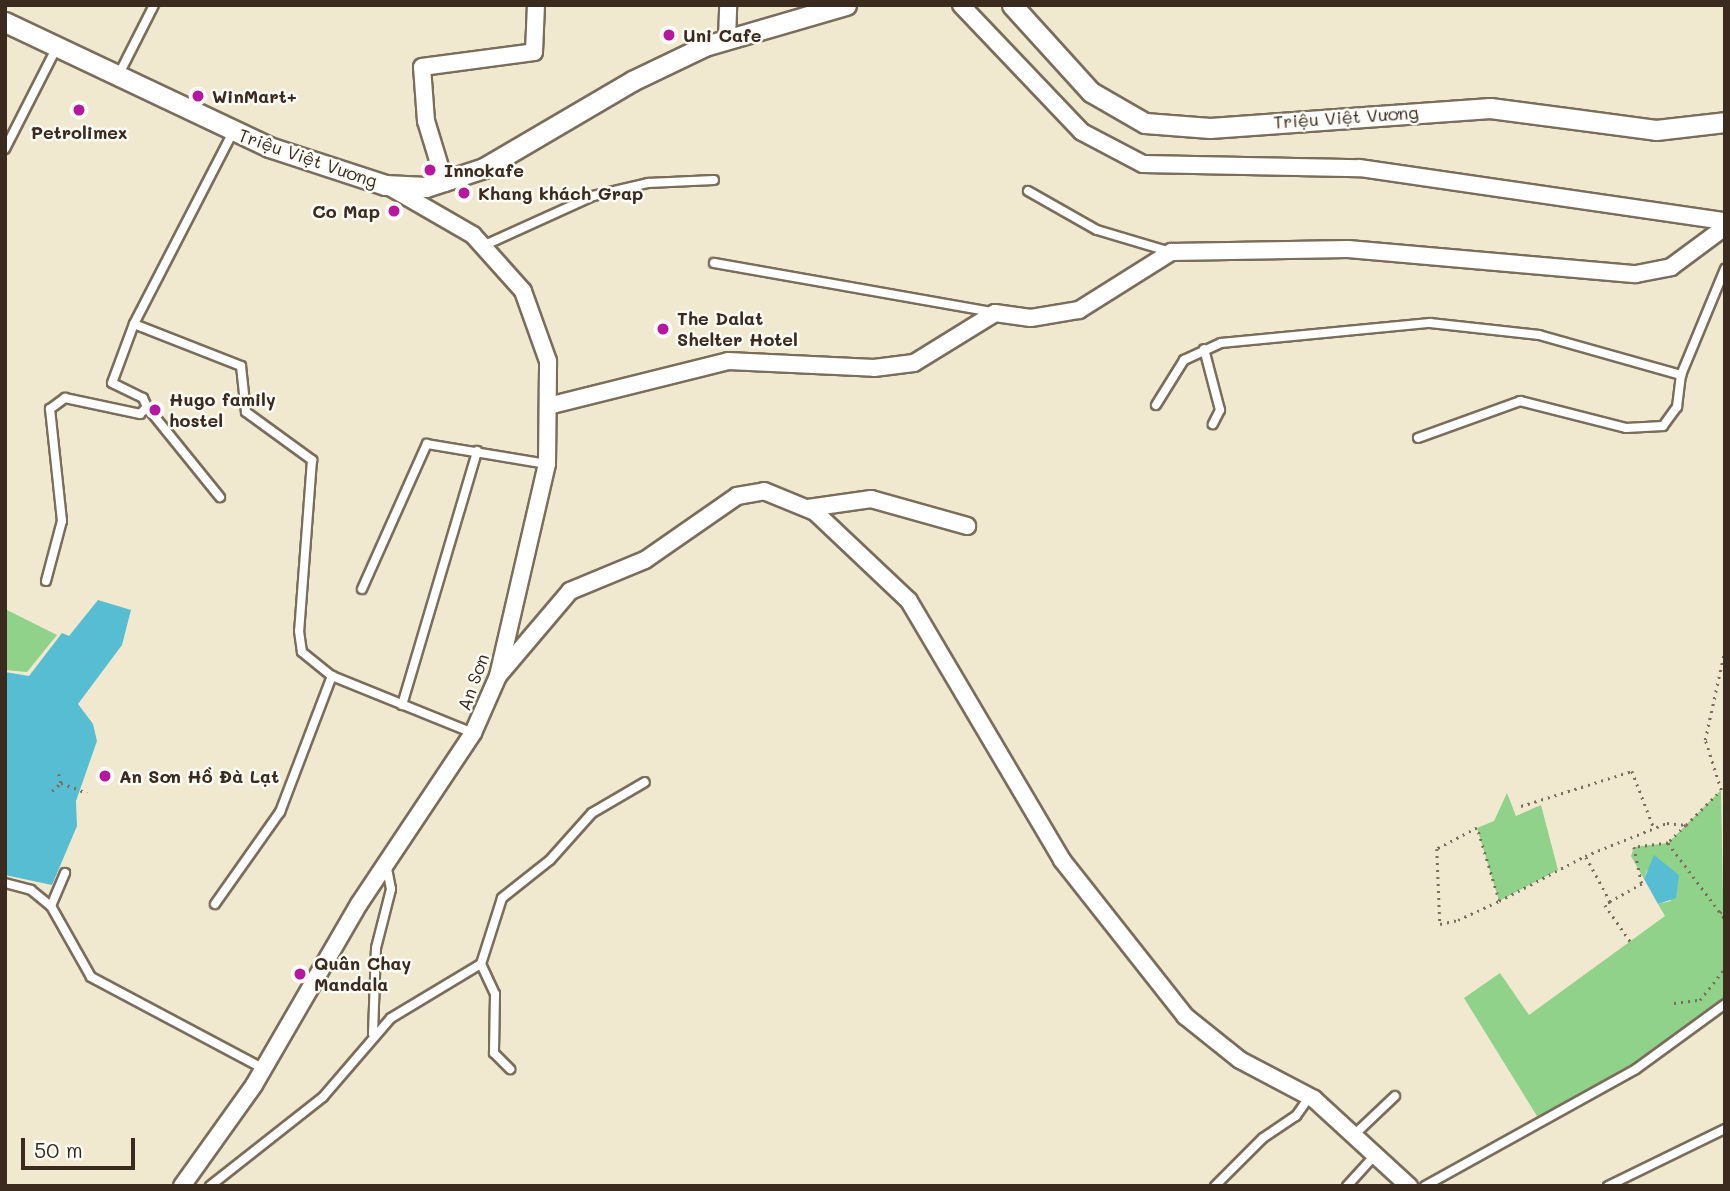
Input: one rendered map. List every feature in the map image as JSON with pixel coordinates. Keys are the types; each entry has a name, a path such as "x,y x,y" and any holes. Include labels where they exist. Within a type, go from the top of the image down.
{"street":[{"path":"445,183 426,121 422,67 430,61 534,52 536,5"},
{"path":"727,40 728,5"},
{"name":"Triệu Việt Vương","path":"6,24 233,132 385,185 445,183 484,168 632,81 727,40 846,5"},
{"path":"961,5 1082,132 1129,160 1360,168 1725,221"},
{"name":"Triệu Việt Vương","path":"1020,6 1091,92 1144,123 1220,128 1490,108 1656,130 1725,122"},
{"name":"An Sơn","path":"182,1186 264,1069 385,862 473,733 498,676 547,464 552,405 534,312 485,245 385,185"},
{"path":"552,405 728,361 874,368 914,363 995,313 1031,318 1079,310 1171,251 1348,249 1636,274 1671,267 1725,227"},
{"path":"498,676 570,591 645,560 718,506 754,491 808,508 837,528 909,601 1062,860 1154,982 1219,1046 1310,1096 1355,1134 1409,1186"},
{"path":"808,508 871,499 967,526"}],"lane":[{"path":"118,76 155,5"},
{"path":"5,149 57,47"},
{"path":"219,497 147,407 143,398 112,383 134,324 233,132"},
{"path":"485,245 593,196 648,183 713,180"},
{"path":"1028,191 1097,230 1171,251"},
{"path":"713,263 995,313"},
{"path":"1418,438 1520,401 1626,428 1663,426 1677,407 1681,374 1725,268"},
{"path":"1156,405 1176,368 1204,349 1288,334 1466,323 1539,335 1681,374"},
{"path":"134,324 241,366 246,412 312,460 299,631 302,652 332,676 473,733"},
{"path":"1204,349 1220,410 1213,424"},
{"path":"46,581 62,522 50,409 65,398 139,414 147,407"},
{"path":"362,589 427,444 547,464"},
{"path":"402,705 477,451"},
{"path":"215,904 280,813 332,676"},
{"path":"510,1069 494,1053 495,994 481,964 502,898 550,860 592,813 645,782"},
{"path":"373,1034 376,947 391,889 385,862"},
{"path":"51,905 65,873"},
{"path":"5,883 31,890 51,905 91,976 264,1069"},
{"path":"210,1186 323,1097 373,1034 412,1002 481,964"},
{"path":"1425,1186 1636,1069 1725,1004"},
{"path":"1216,1186 1263,1138 1296,1116 1310,1096"},
{"path":"1355,1134 1395,1096"},
{"path":"1608,1186 1725,1129"},
{"path":"1347,1186 1376,1154"}],"path":[{"path":"1630,941 1605,905 1642,884 1634,847 1668,843 1723,791 1705,740 1725,649"},
{"path":"1521,806 1632,771 1654,828"},
{"path":"59,774 61,783"},
{"path":"51,791 61,783"},
{"path":"61,783 87,793"},
{"path":"1499,901 1477,828 1437,849 1440,924 1499,901 1585,856 1654,828 1686,825"},
{"path":"1668,843 1725,919"},
{"path":"1585,856 1610,902"},
{"path":"1720,913 1725,907"},
{"path":"1674,1003 1700,1000 1725,968"}],"green space":[{"path":"7,610 57,635 27,672 5,670"},
{"path":"1721,790 1725,1004 1636,1069 1540,1121 1464,998 1500,973 1529,1015 1665,916 1658,904 1671,901 1647,870 1644,879 1631,856 1634,847 1668,843"},
{"path":"1507,793 1516,816 1541,805 1558,870 1499,901 1477,828 1494,821"}],"water":[{"path":"98,600 131,610 122,645 78,704 93,724 97,741 76,801 77,826 52,885 5,875 5,672 29,676 62,633 69,636"},
{"path":"1654,855 1679,875 1676,898 1658,904 1644,879"}],"place":[{"name":"Uni Cafe","path":"669,35"},
{"name":"WinMart+","path":"198,96"},
{"name":"Petrolimex","path":"79,110"},
{"name":"Innokafe","path":"430,170"},
{"name":"Khang khách Grap","path":"464,193"},
{"name":"Co Map","path":"394,211"},
{"name":"The Dalat Shelter Hotel","path":"663,329"},
{"name":"Hugo family hostel","path":"155,410"},
{"name":"An Sơn Hồ Đà Lạt","path":"105,776"},
{"name":"Quân Chay Mandala","path":"300,974"}]}
